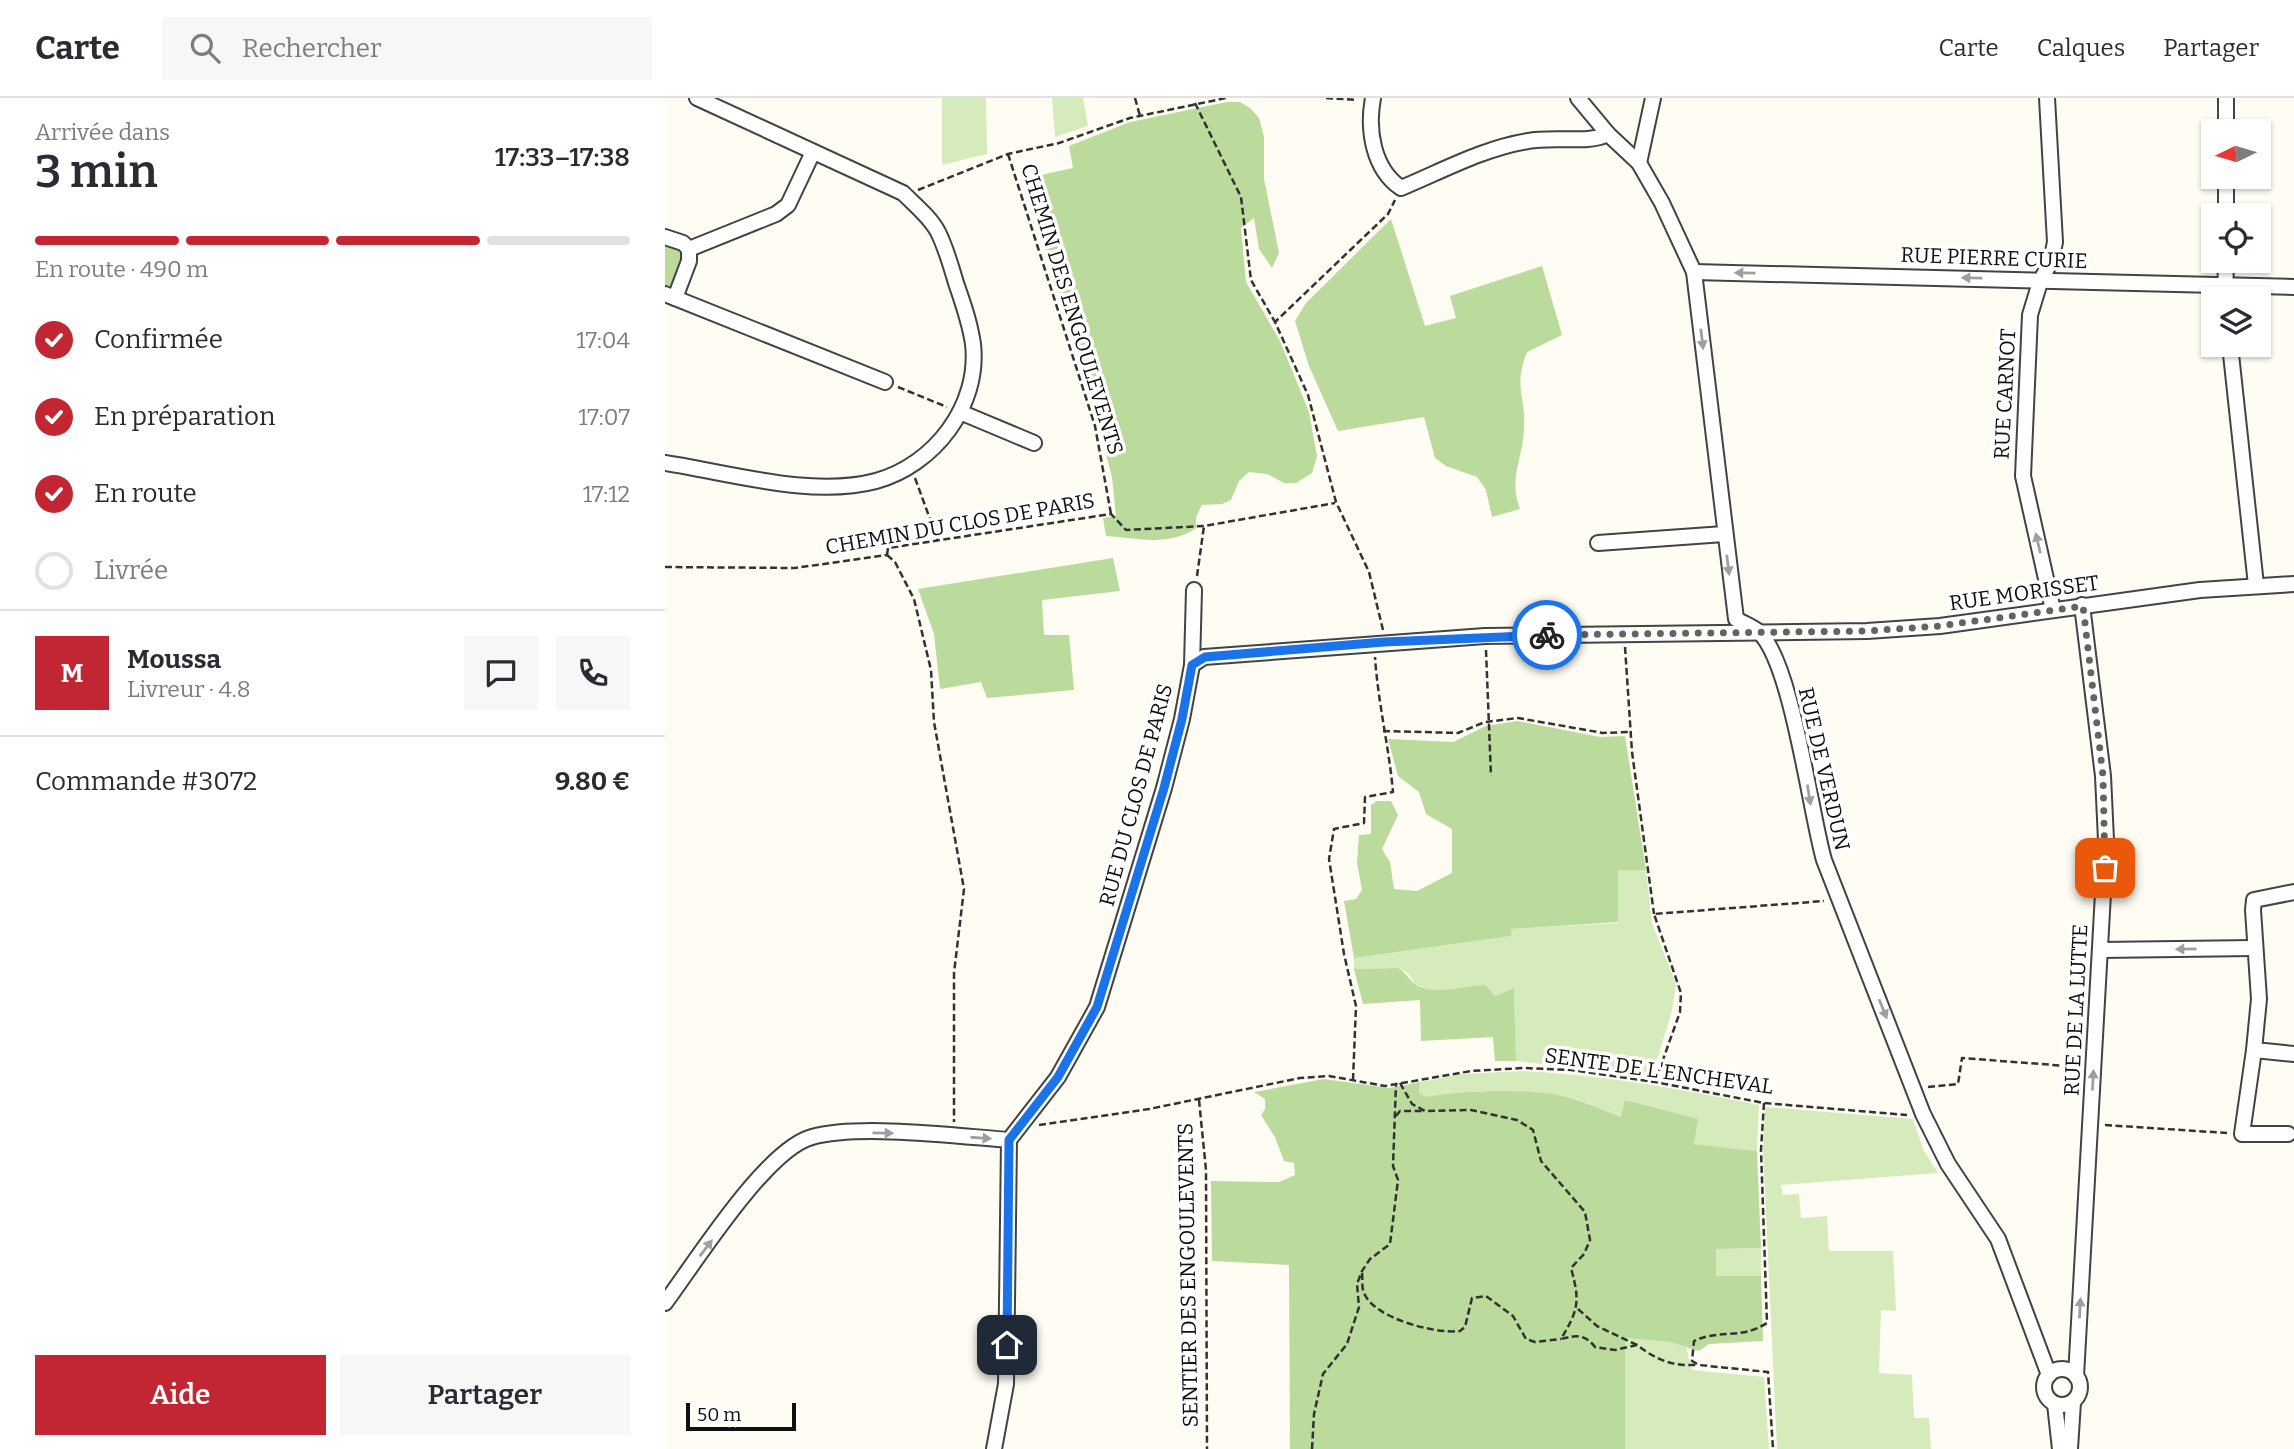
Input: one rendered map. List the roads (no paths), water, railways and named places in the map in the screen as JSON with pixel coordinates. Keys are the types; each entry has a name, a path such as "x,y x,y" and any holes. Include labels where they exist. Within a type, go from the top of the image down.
{"street":[{"path":"665,463 825,487 874,481 910,467 936,446 960,412 972,372 973,346 968,320 938,232 905,195 697,98"},
{"name":"RUE DE VERDUN","path":"1578,98 1608,134 1639,163 1662,203 1694,272 1736,619 1760,633 1782,682 1801,747 1816,833 1839,900 1923,1114 1948,1164 1998,1239 2049,1375 2044,1391 2055,1404 2060,1449"},
{"path":"1639,163 1653,98"},
{"name":"RUE CARNOT","path":"2047,98 2055,242 2051,261 2040,282 2030,315 2023,476 2053,610"},
{"path":"2226,98 2226,119"},
{"path":"1373,100 1374,146 1381,169 1388,179 1401,188 1486,152 1527,141 1563,137 1597,140 1608,134"},
{"path":"689,249 776,214 788,205 813,152"},
{"path":"665,237 683,243 689,249 689,261 670,296 884,382"},
{"name":"RUE PIERRE CURIE","path":"1694,272 2040,282 2201,292"},
{"name":"RUE PIERRE CURIE","path":"2271,289 2294,287"},
{"path":"2230,357 2256,585"},
{"path":"960,412 1034,443"},
{"path":"1598,543 1724,534"},
{"name":"RUE MORISSET","path":"1760,633 1867,631 1940,626 2256,585 2294,584"},
{"path":"1192,665 1194,590"},
{"name":"RUE DE LA LUTTE","path":"2076,1376 2106,840 2103,776 2083,606"},
{"name":"RUE DU CLOS DE PARIS","path":"1013,1134 1058,1077 1097,1007 1164,788 1182,719 1192,665 1205,657 1485,636 1760,633"},
{"path":"2288,1134 2242,1134 2259,999 2254,948 2254,900 2294,892"},
{"path":"2101,950 2254,948"},
{"path":"2254,1049 2294,1054"},
{"path":"665,1303 773,1160 792,1146 811,1137 852,1133 954,1136 1013,1134 1006,1371 994,1449"},
{"path":"2049,1375 2065,1369 2076,1376 2080,1386 2073,1402 2070,1449"},
{"path":"2055,1404 2073,1402"}]}
